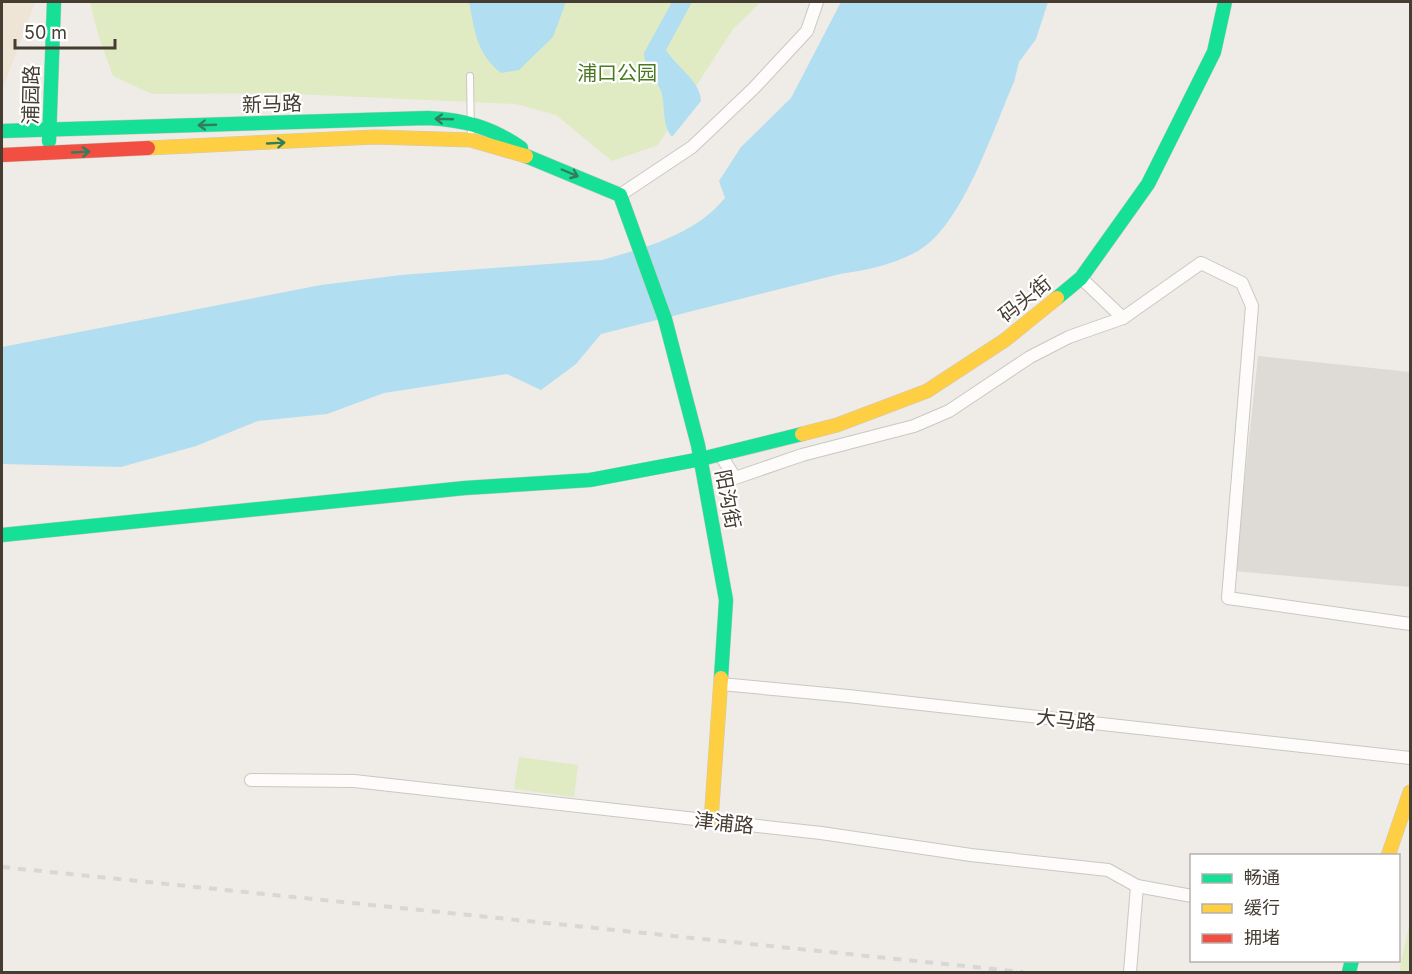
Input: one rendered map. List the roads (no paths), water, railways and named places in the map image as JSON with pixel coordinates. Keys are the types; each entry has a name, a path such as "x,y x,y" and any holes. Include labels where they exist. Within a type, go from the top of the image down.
{"street":[{"name":"浦园路","path":"49,153 54,2"},
{"path":"620,195 692,147 754,88 807,31 817,2"},
{"name":"码头街","path":"2,535 465,489 590,480 701,459 837,425 927,391 1005,340 1081,278 1148,184 1214,52 1225,2"},
{"name":"新马路","path":"2,131 428,118 471,120 493,128 534,158"},
{"name":"新马路","path":"2,155 375,137 471,140 534,158 620,195"},
{"name":"阳沟街","path":"620,195 665,319 701,459 726,600 711,821"},
{"path":"720,454 735,478 802,455 914,426 950,411 1030,357 1069,338 1123,318 1201,263 1242,283 1252,306 1228,598 1410,624"},
{"path":"1081,278 1123,318"},
{"name":"大马路","path":"721,684 872,698 1410,758"},
{"name":"津浦路","path":"251,780 354,781 821,833 971,855 1108,870 1137,886 1190,896"},
{"path":"1388,854 1410,792"},
{"path":"1130,972 1137,886"}],"lane":[{"path":"470,76 471,140"}],"water":[{"path":"469,2 566,2 553,37 519,70 501,73 486,58 481,49"},
{"path":"672,2 692,2 666,50 697,87 701,101 672,137 666,126 661,91 648,68 644,53"},
{"path":"841,2 1048,2 1036,39 1019,62 1014,82 963,198 934,238 918,251 880,266 601,334 576,364 541,390 507,374 384,393 327,414 258,421 196,446 121,467 2,464 2,347 321,285 401,275 602,260 652,245 685,230 713,211 725,198 719,181 741,147 791,98"}],"railway":[{"path":"2,867 1023,972"}],"park label":[{"name":"浦口公园","path":"617,73"}]}
